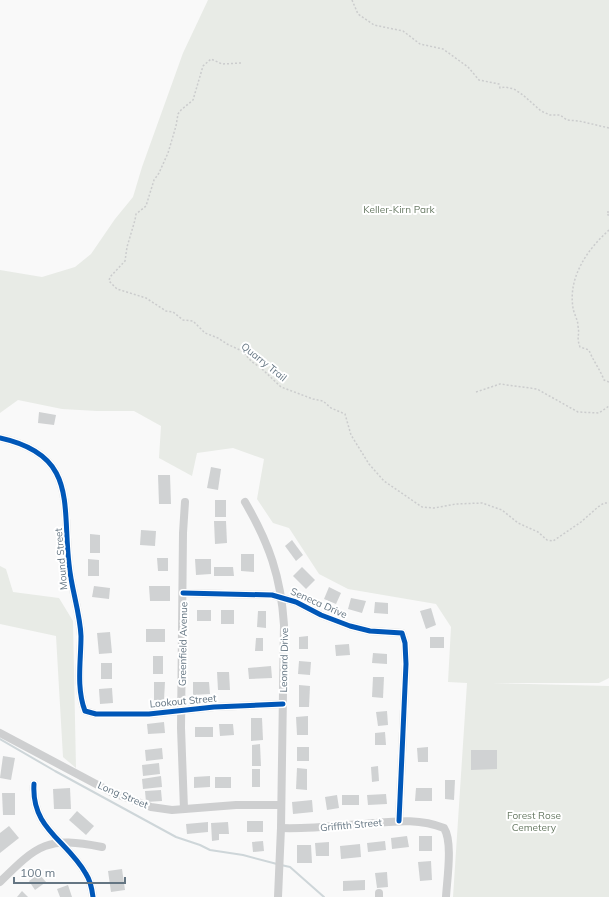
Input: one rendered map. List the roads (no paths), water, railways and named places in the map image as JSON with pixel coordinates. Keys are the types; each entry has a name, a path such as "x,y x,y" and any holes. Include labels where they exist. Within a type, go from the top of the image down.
{"street":[{"name":"Mound Street","path":"0,438 22,445 40,454 49,463 60,482 65,503 70,579 80,622 80,693 84,711"},
{"name":"Greenfield Avenue","path":"184,809 182,710 183,533 185,502"},
{"name":"Leonard Drive","path":"245,502 261,531 269,551 282,597 284,625 283,704 281,828 278,897"},
{"name":"Seneca Drive","path":"183,593 259,594 282,597 296,602 330,619 350,626 370,631 402,633 405,643 406,664 399,821"},
{"name":"Lookout Street","path":"84,711 96,714 127,714 214,707 283,704"},
{"name":"Long Street","path":"0,733 105,788 128,799 151,807 184,809 236,805 281,805"},
{"path":"34,784 35,801 38,811 48,830 82,866 87,875 93,897"},
{"name":"Griffith Street","path":"281,828 312,828 399,821 424,822 444,828 447,834 448,843 446,897"},
{"path":"0,882 18,864 46,845 60,842 74,842 102,847"}],"waterway":[{"path":"0,739 55,771 176,837 210,850 243,855 277,864"},
{"path":"281,865 290,867 324,897"}],"park label":[{"name":"Keller-Kirn Park","path":"399,209"},
{"name":"Forest Rose Cemetery","path":"534,820"}]}
